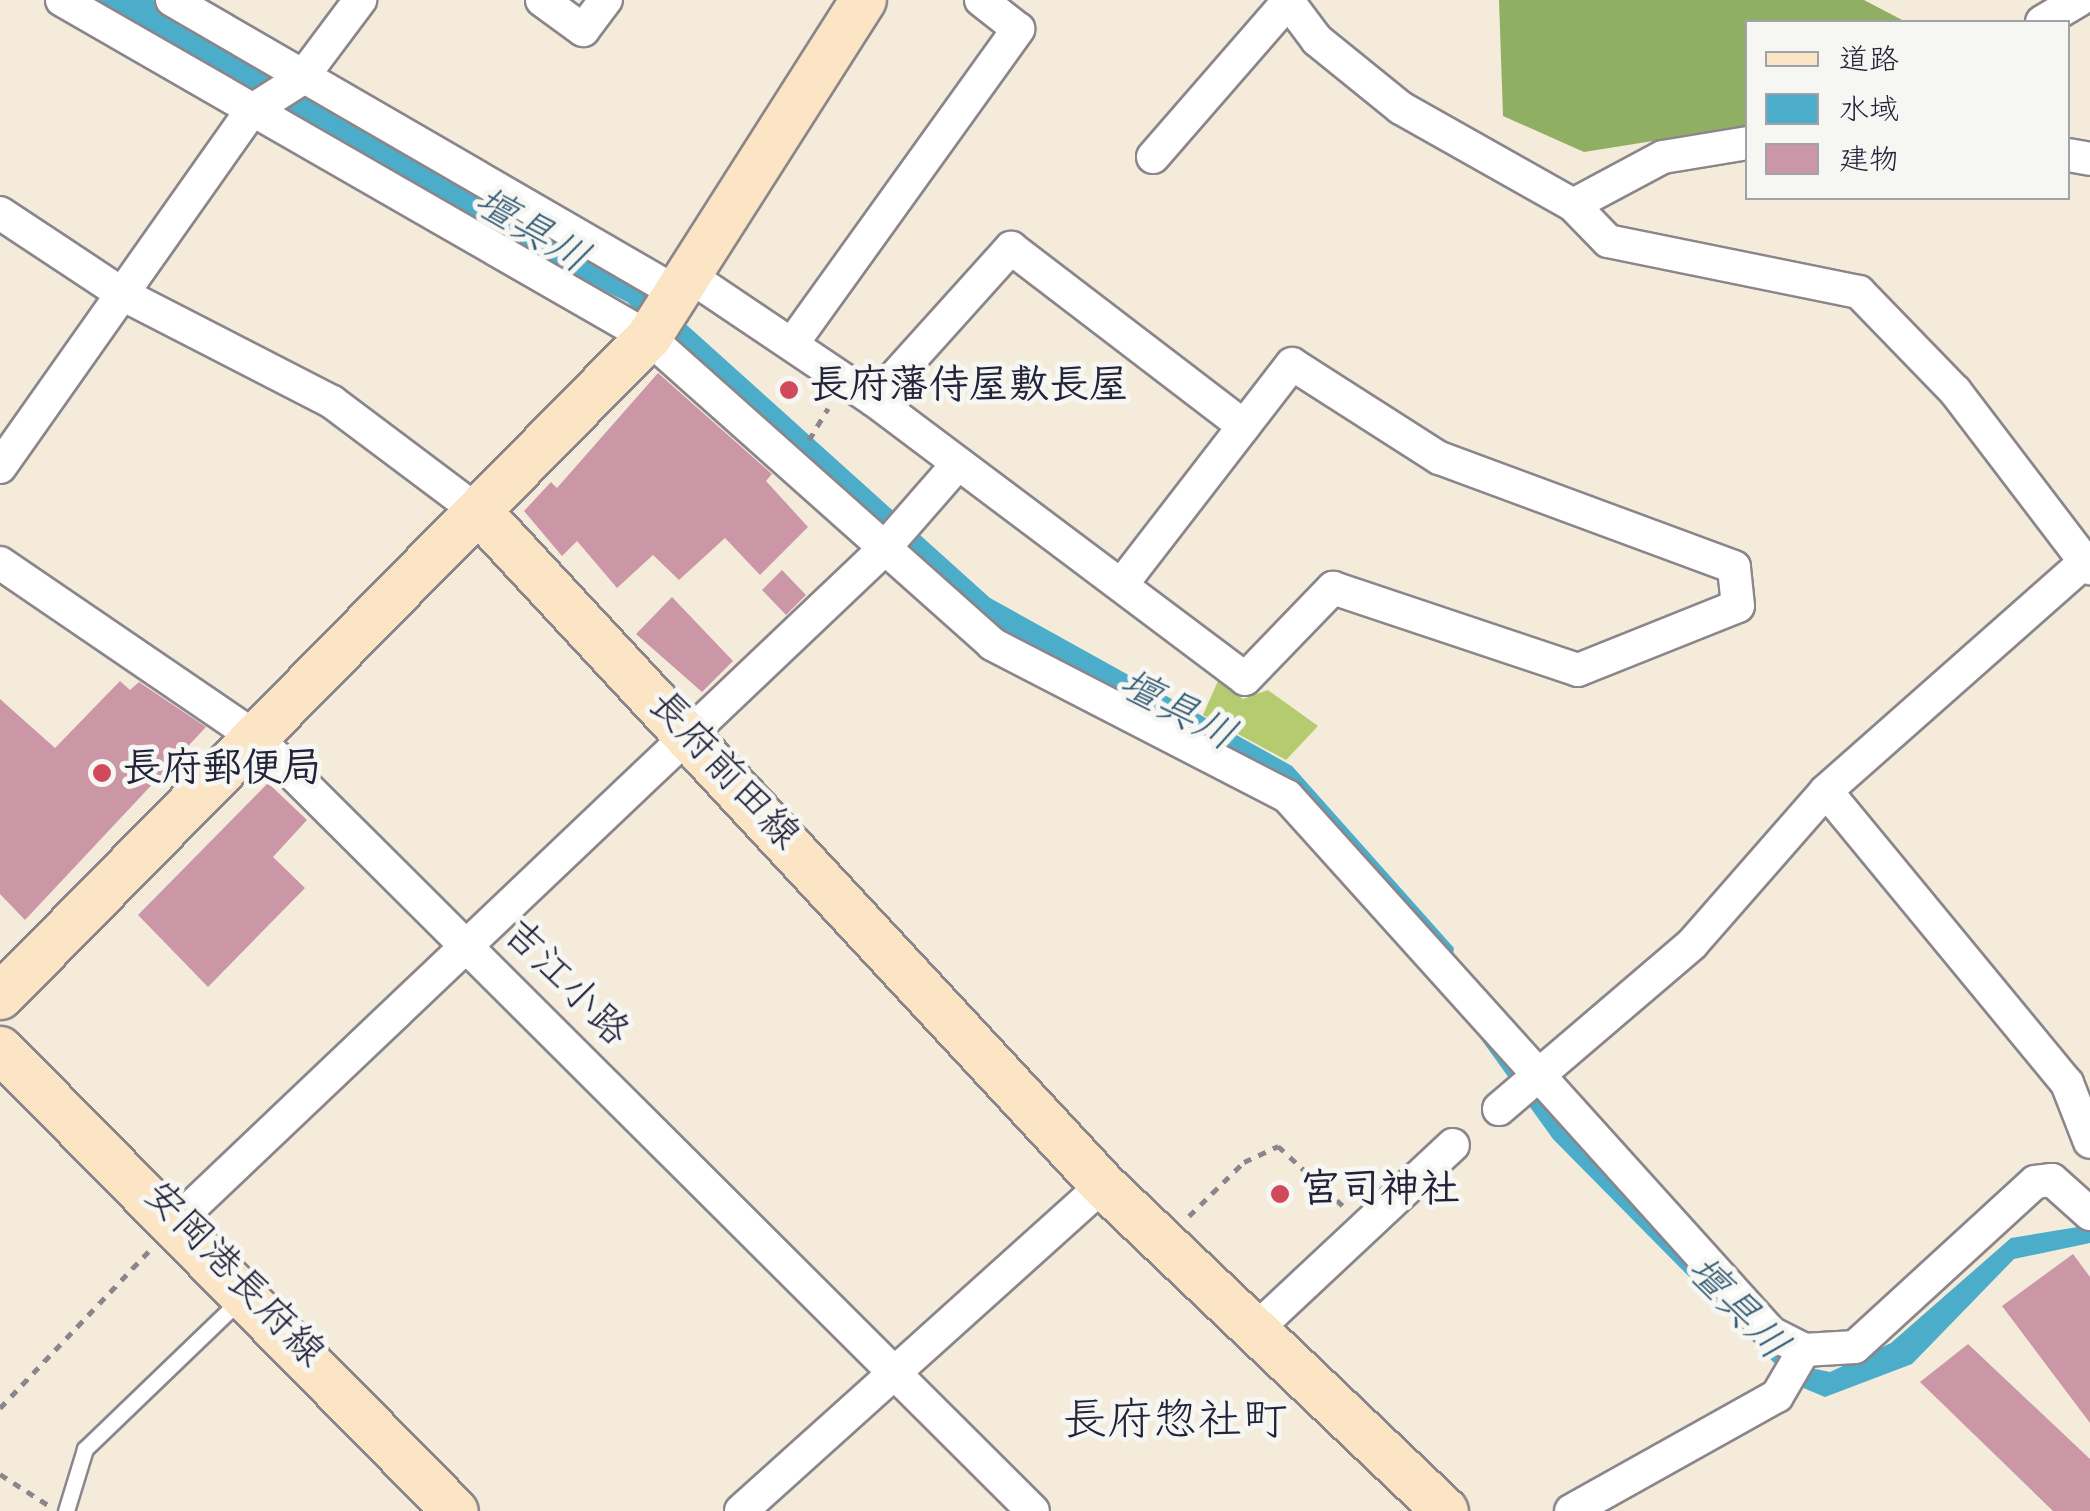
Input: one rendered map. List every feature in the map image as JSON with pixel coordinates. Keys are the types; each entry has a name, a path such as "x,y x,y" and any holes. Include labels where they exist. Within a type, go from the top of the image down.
{"main road":[{"path":"0,996 481,514 665,307 863,0"},
{"name":"長府前田線","path":"481,514 1103,1184 1252,1333 1445,1511"},
{"name":"安岡港長府線","path":"0,1049 178,1220 455,1511"}],"street":[{"path":"62,0 254,108 665,307 792,344 874,400 1245,679 1333,588 1578,670 1738,606 1734,567 1440,458 1292,364 1121,585"},
{"path":"172,0 665,307 892,540 1035,672 1287,796 1454,971 1519,1091 1722,1285 1804,1350 1855,1347 2034,1182 2052,1180 2090,1143 2068,1083 1826,791"},
{"path":"0,467 254,108 296,80 360,0"},
{"path":"542,0 583,30 606,0"},
{"path":"792,344 1018,29 981,0"},
{"path":"2045,20 2080,0"},
{"path":"1153,157 1287,1 1401,108 1573,205 1608,241 1859,292 1955,391 2086,566 1826,791 1692,944 1519,1091"},
{"path":"1573,205 1663,157 1745,143"},
{"path":"0,213 124,295 332,402 481,514"},
{"path":"874,400 1010,248 1244,426"},
{"path":"178,1220 461,944 892,540 957,465"},
{"name":"吉江小路","path":"0,563 257,738 1033,1511"},
{"path":"1252,1333 1453,1145"},
{"path":"2052,1180 2090,1214"},
{"path":"741,1511 1103,1184"},
{"path":"1571,1511 1777,1396 1804,1350"}],"lane":[{"path":"66,1511 86,1449 248,1292"}],"path":[{"path":"1162,1243 1244,1162 1278,1146 1364,1226"},
{"path":"0,1408 178,1220"},
{"path":"0,1474 58,1511"}],"green space":[{"path":"1499,0 1864,0 1902,20 1745,20 1745,126 1584,152 1503,116"},
{"path":"1218,681 1243,699 1268,690 1318,726 1286,760 1203,715"}],"water":[{"name":"壇具川","path":"88,0 153,0 640,283 990,598 1292,766 1454,948 1449,977 1563,1129 1811,1368 1830,1372 1891,1343 2011,1238 2090,1225 2090,1243 2014,1259 1912,1364 1825,1397 1796,1385 1553,1139 1315,809 991,630 627,302 489,233"}],"building":[{"path":"658,373 772,474 766,481 808,527 760,575 725,538 679,580 653,555 617,588 577,541 562,556 524,511 551,482 557,488"},
{"path":"782,570 806,595 786,615 762,590"},
{"path":"672,597 733,661 702,692 636,634"},
{"path":"120,681 130,690 139,682 206,727 25,920 0,894 0,699 55,748"},
{"path":"268,783 307,820 273,857 305,888 208,987 138,915"},
{"path":"2073,1254 2090,1277 2090,1423 2002,1306"},
{"path":"1968,1344 2090,1459 2090,1511 2053,1511 1920,1382"}],"place":[{"name":"長府藩侍屋敷長屋","path":"789,390"},
{"name":"長府郵便局","path":"102,773"},
{"name":"宮司神社","path":"1280,1194"}],"district":[{"name":"長府惣社町","path":"1175,1426"}]}
